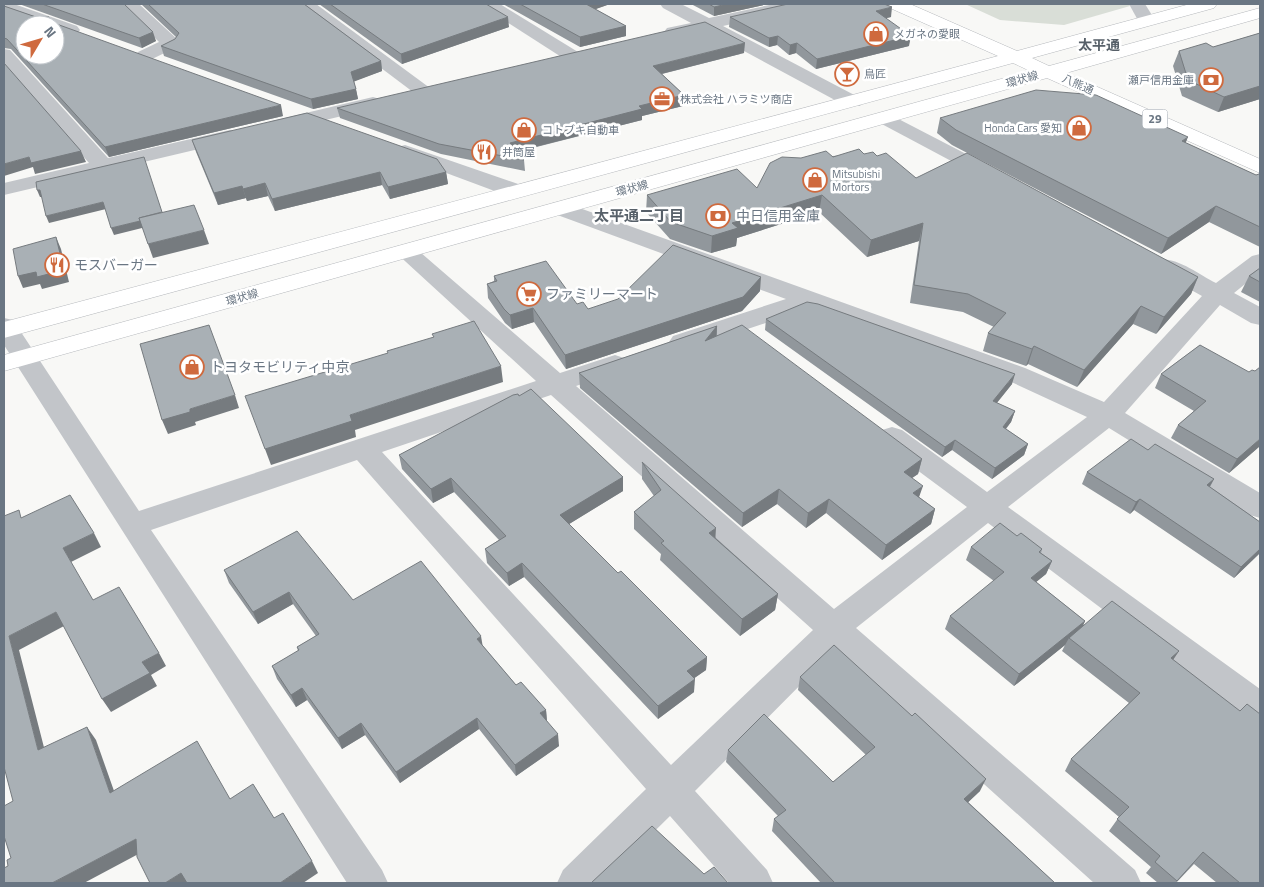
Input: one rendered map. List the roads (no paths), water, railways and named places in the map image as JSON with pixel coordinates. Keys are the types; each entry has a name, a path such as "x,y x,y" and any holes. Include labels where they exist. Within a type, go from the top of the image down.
{"main road":[{"name":"八熊通","path":"896,4 1260,166"},
{"name":"八熊通","path":"933,4 1260,148"},
{"name":"環状線","path":"4,328 854,102 1208,4"},
{"name":"環状線","path":"13,360 1260,13"}],"street":[{"path":"4,4 88,36"},
{"path":"129,4 171,43 144,56"},
{"path":"264,128 434,89 304,4"},
{"path":"488,4 572,56"},
{"path":"669,4 854,102"},
{"path":"659,36 796,4"},
{"path":"1138,4 1146,20"},
{"path":"126,49 172,66"},
{"path":"545,62 592,52"},
{"path":"4,54 103,166"},
{"path":"284,107 340,127"},
{"path":"885,118 1007,183"},
{"path":"4,189 245,132"},
{"path":"386,144 516,191"},
{"path":"560,208 1016,374 1108,415 1189,462 1260,507"},
{"path":"405,251 1122,883"},
{"path":"1147,257 1260,317"},
{"path":"576,883 671,792 833,629 855,609 1108,415 1217,294 1260,261"},
{"path":"132,525 811,299"},
{"path":"738,324 761,341"},
{"path":"4,328 13,360 132,525 369,883"},
{"path":"870,421 1260,708"},
{"path":"362,448 754,883"}],"place":[{"name":"メガネの愛眼","path":"876,34"},
{"name":"鳥匠","path":"847,74"},
{"name":"瀬戸信用金庫","path":"1211,80"},
{"name":"株式会社 ハラミツ商店","path":"662,99"},
{"name":"Honda Cars 愛知","path":"1079,128"},
{"name":"コトブキ自動車","path":"524,130"},
{"name":"井筒屋","path":"484,152"},
{"name":"Mitsubishi Mortors","path":"815,180"},
{"name":"中日信用金庫","path":"718,216"},
{"name":"モスバーガー","path":"57,265"},
{"name":"ファミリーマート","path":"529,294"},
{"name":"トヨタモビリティ中京","path":"192,367"}],"district":[{"name":"太平通","path":"1099,45"},
{"name":"太平通二丁目","path":"639,216"}]}
